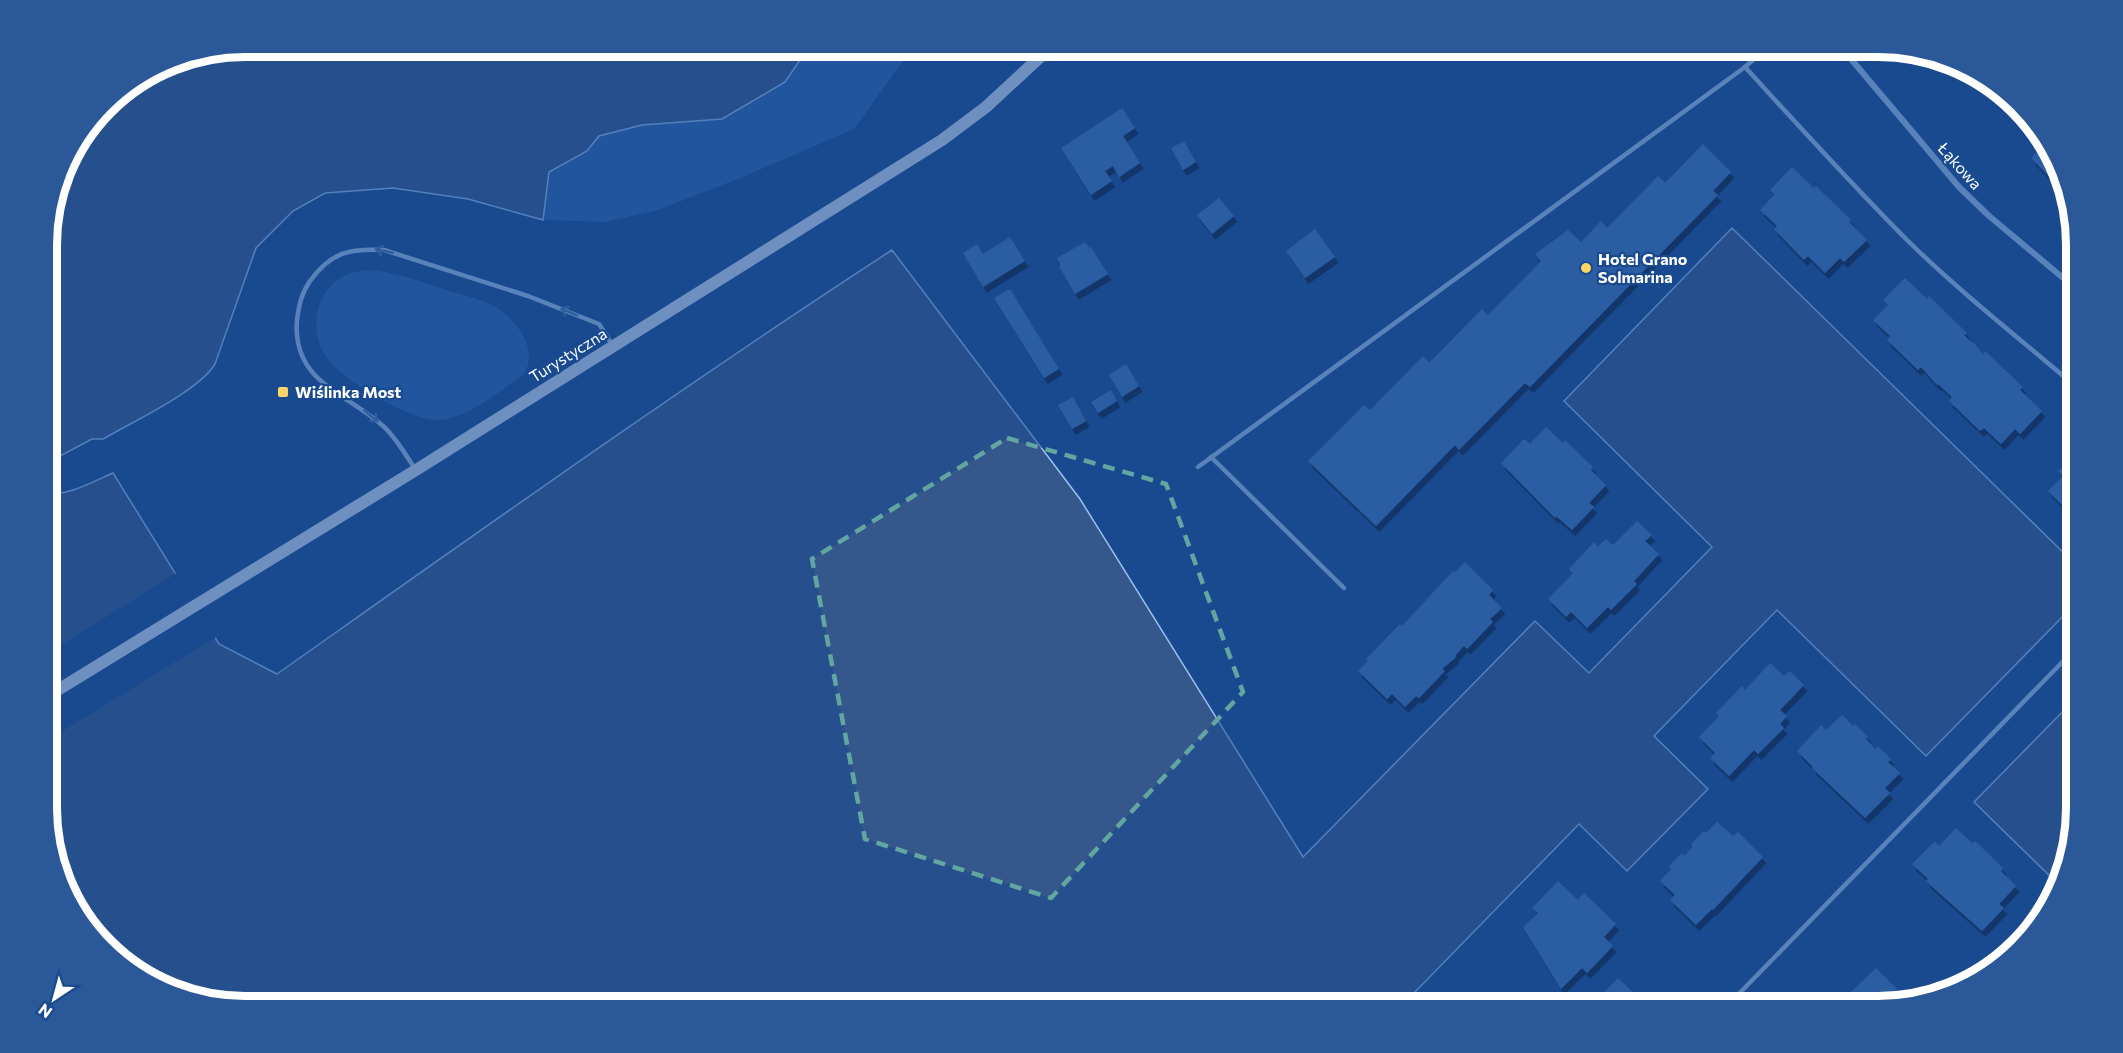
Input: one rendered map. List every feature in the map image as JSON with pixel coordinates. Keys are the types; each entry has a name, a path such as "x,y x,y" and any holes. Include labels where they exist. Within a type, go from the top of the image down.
{"main road":[{"name":"Turystyczna","path":"57,690 416,470 942,140 986,107 1040,57"}],"street":[{"name":"Łąkowa","path":"1849,57 1959,187 1988,215 2066,280"}],"lane":[{"path":"1198,467 1756,57"},
{"path":"1745,67 1803,132 1907,240 1968,296 2066,378"},
{"path":"416,470 386,428 363,408 333,390 314,375 301,355 296,336 299,303 312,279 331,259 346,251 362,248 384,250 528,296 599,324 613,346"},
{"path":"1211,458 1344,588"},
{"path":"1737,996 2066,658"}],"highlighted area":[{"path":"1007,438 1166,484 1243,692 1051,898 865,839 812,559"}],"shaded area":[{"path":"233,57 802,57 785,82 722,119 642,125 599,136 587,151 549,172 543,220 468,199 393,188 325,193 293,211 256,248 215,364 207,374 195,385 147,415 103,439 92,439 57,458 57,233 59,220 63,196 71,173 96,130 121,104 151,82 184,67"},
{"path":"802,57 906,57 854,129 745,176 658,210 605,222 543,220 549,172 587,151 599,136 642,125 722,119 785,82"},
{"path":"1732,228 2066,555 2066,613 1926,756 1777,610 1654,736 1708,789 1627,871 1579,824 1414,993 1414,996 245,996 220,994 196,990 162,977 121,949 96,923 82,902 63,857 57,808 57,493 70,491 113,473 219,644 277,674 659,406 892,250 1080,499 1303,857 1535,621 1589,673 1712,547 1564,401"},
{"path":"364,270 409,278 483,301 501,310 517,326 527,346 529,356 522,376 471,410 437,420 410,413 361,387 327,358 321,348 316,325 320,303 333,284 344,276"},
{"path":"2066,708 2066,808 2060,857 2052,879 1974,802"}],"pier":[{"path":"178,572 218,636 57,734 57,647"}],"building":[{"path":"1122,108 1135,128 1123,136 1140,163 1119,177 1113,166 1105,171 1112,181 1091,195 1061,148"},
{"path":"1184,141 1196,162 1183,170 1171,148"},
{"path":"1703,144 1731,172 1713,191 1718,195 1530,387 1525,383 1459,450 1455,445 1376,526 1308,461 1364,405 1370,410 1423,356 1429,363 1482,309 1488,315 1541,261 1535,254 1568,230 1581,242 1601,221 1607,228 1658,176 1665,183"},
{"path":"2040,149 2056,184 2031,158"},
{"path":"1792,167 1814,188 1816,186 1851,220 1849,222 1867,240 1844,262 1840,258 1825,273 1808,256 1804,260 1774,229 1777,226 1760,210 1775,194 1770,190"},
{"path":"1219,198 1234,216 1212,234 1197,215"},
{"path":"1315,229 1335,257 1305,278 1286,251"},
{"path":"1010,237 1025,261 983,287 963,253 977,244 983,254"},
{"path":"1085,242 1089,248 1091,247 1108,274 1075,294 1057,258"},
{"path":"1905,278 1927,299 1929,296 1967,333 1964,335 1983,354 1985,351 2023,387 2020,390 2042,411 2020,434 2015,429 2001,444 1984,428 1980,431 1949,401 1952,397 1937,385 1921,367 1918,370 1887,340 1890,336 1873,320 1888,305 1883,300"},
{"path":"1010,289 1059,369 1044,378 994,298"},
{"path":"1126,364 1139,386 1122,397 1109,375"},
{"path":"1111,390 1117,401 1098,413 1091,402"},
{"path":"1073,397 1086,421 1072,429 1058,405"},
{"path":"1546,427 1563,443 1565,440 1593,467 1591,470 1606,485 1589,503 1594,507 1572,530 1556,516 1555,518 1501,463 1524,439 1530,444"},
{"path":"2066,463 2066,515 2062,511 2065,508 2048,491 2063,476 2058,471"},
{"path":"1637,521 1652,535 1645,541 1659,554 1634,581 1637,584 1611,610 1608,607 1587,628 1571,612 1566,617 1548,599 1573,573 1569,569 1594,542 1598,547 1606,539 1613,545"},
{"path":"1465,562 1493,590 1489,595 1502,608 1490,619 1493,622 1467,649 1464,646 1456,657 1442,669 1445,671 1419,698 1416,696 1405,707 1392,694 1387,699 1358,671 1368,661 1366,659 1400,624 1402,626 1453,571 1455,572"},
{"path":"1770,663 1784,676 1790,671 1804,685 1780,710 1787,716 1780,724 1784,728 1758,754 1754,750 1729,776 1710,758 1715,753 1699,737 1719,716 1716,713 1742,686 1745,690"},
{"path":"1842,715 1868,737 1866,739 1875,749 1878,746 1891,759 1888,762 1900,773 1885,788 1890,793 1865,818 1797,751 1821,725 1826,730"},
{"path":"1717,822 1733,836 1738,832 1763,857 1696,925 1670,900 1675,895 1660,881 1671,869 1669,866 1682,853 1684,856 1693,847 1691,844"},
{"path":"1956,828 1972,843 1975,841 2003,868 2001,871 2016,886 1999,904 2004,908 1982,931 1926,881 1928,879 1912,864 1935,841 1939,846"},
{"path":"1558,881 1578,900 1584,893 1616,924 1604,937 1613,946 1587,973 1582,968 1561,989 1523,927 1538,913 1532,908"},
{"path":"2004,944 2006,946 2002,949 1990,958"},
{"path":"1876,968 1899,991 1890,996 1847,996"},
{"path":"1618,978 1637,996 1601,996"},
{"path":"1644,991 1649,996 1639,996"}],"place":[{"name":"Hotel Grano Solmarina","path":"1586,268"},
{"name":"Wiślinka Most","path":"283,392"}]}
